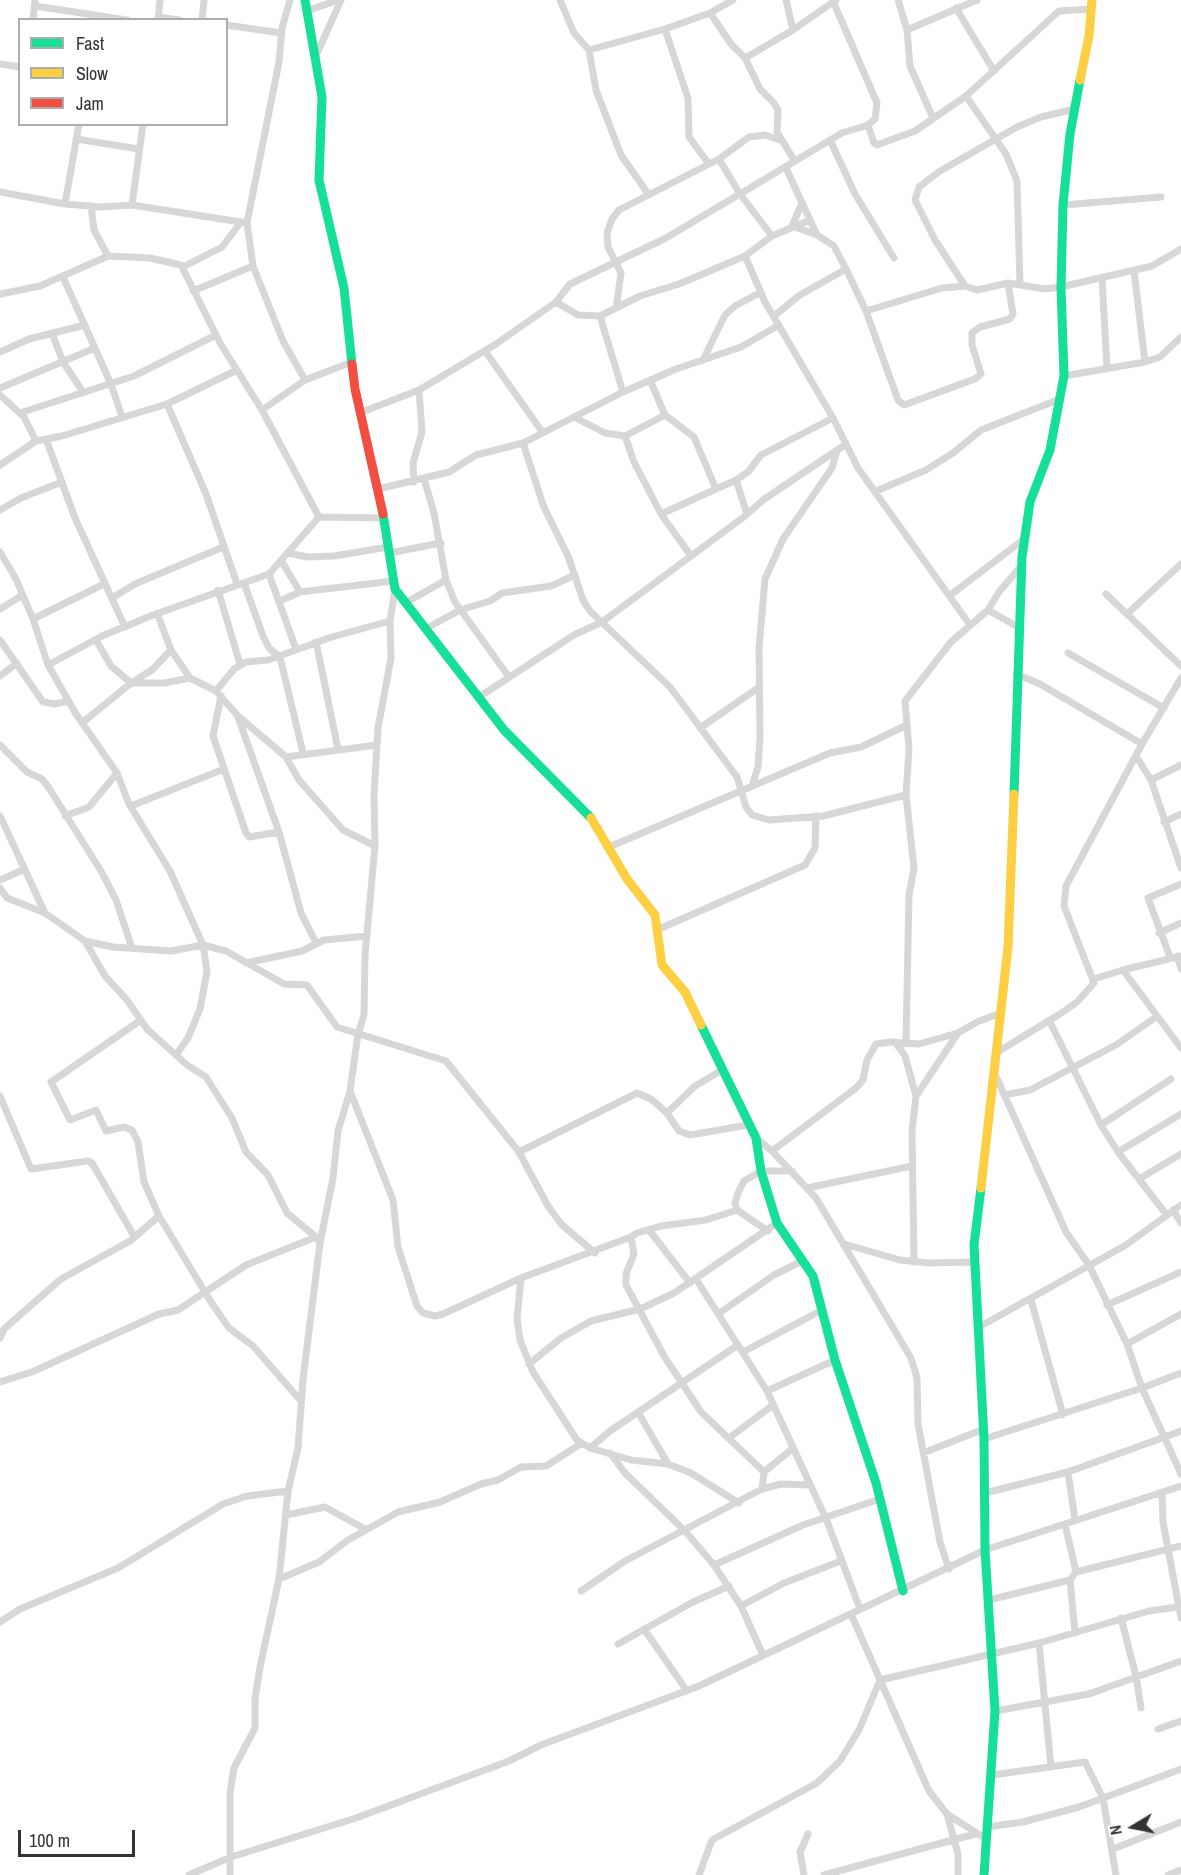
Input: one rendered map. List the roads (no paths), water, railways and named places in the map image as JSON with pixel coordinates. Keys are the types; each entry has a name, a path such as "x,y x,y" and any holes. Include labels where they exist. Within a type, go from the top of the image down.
{"street":[{"path":"158,18 160,0"},
{"path":"202,18 204,0"},
{"path":"290,0 281,33 279,62 244,223 253,266 283,341 305,380"},
{"path":"230,1875 230,1793 234,1768 255,1728 260,1667 279,1579 288,1491 298,1448 318,1240 333,1178 338,1131 350,1090 358,1034 364,1015 367,936 375,846 377,745 391,658 390,621 394,585 378,489 352,362 344,288 319,180 323,112 305,0"},
{"path":"307,11 340,0"},
{"path":"314,60 340,0"},
{"path":"560,0 574,33 588,50 597,90 621,155 649,195"},
{"path":"588,50 665,29 710,13 733,0"},
{"path":"786,0 794,30"},
{"path":"898,0 906,30 910,66 933,118"},
{"path":"906,30 977,0"},
{"path":"362,412 419,390 485,351 556,302 570,284 616,264 786,168 794,160 842,133 868,125 875,119 877,103 834,1 794,30 746,58"},
{"path":"33,18 35,3 116,18"},
{"path":"868,125 874,143 877,145 915,131 966,96 1059,11 1091,4 1063,205 1061,287 1064,376 1050,450 1030,502 1023,540 1016,674 1008,947 977,1214 975,1262 984,1434 985,1550 995,1711 984,1875"},
{"path":"956,8 994,71"},
{"path":"710,13 731,44 746,58 760,89 774,102 778,110 776,125 780,140 794,160"},
{"path":"228,25 281,33"},
{"path":"665,29 688,98 689,137 709,164"},
{"path":"0,64 18,67"},
{"path":"966,96 1006,154 1017,181 1020,285"},
{"path":"965,286 935,240 915,200 919,188 940,171 995,139 1041,117 1075,109"},
{"path":"65,204 79,126"},
{"path":"132,205 142,126"},
{"path":"616,308 622,282 608,247 607,233 612,219 619,210 719,159 756,134 780,140"},
{"path":"76,139 140,148"},
{"path":"830,140 855,194 894,258"},
{"path":"719,159 740,194 772,236"},
{"path":"786,168 817,235"},
{"path":"0,192 65,204 132,205 244,223"},
{"path":"1063,205 1161,197"},
{"path":"792,226 802,203"},
{"path":"91,206 94,230 108,256"},
{"path":"556,302 578,315 600,316 745,256 772,236 810,220"},
{"path":"0,294 40,286 108,256 150,258 183,267 222,247 244,223"},
{"path":"792,226 817,235 834,246 866,311 898,400 904,405 975,379 981,374 972,345 972,333 990,324 1010,319 1013,314 1008,283"},
{"path":"866,311 942,288 965,286 977,290 1008,283 1045,289 1061,287 1134,271 1167,259 1181,249"},
{"path":"745,256 779,326 833,418 858,468 876,490 970,625"},
{"path":"193,291 253,266"},
{"path":"183,267 216,335 262,410 320,518"},
{"path":"774,316 800,295 846,269"},
{"path":"1134,271 1145,362"},
{"path":"63,277 111,384 122,417"},
{"path":"1102,278 1107,369"},
{"path":"703,360 725,315 735,306 761,292"},
{"path":"600,316 624,392"},
{"path":"0,352 52,333 85,325"},
{"path":"378,489 449,472 476,456 523,443 650,380 741,347 779,326"},
{"path":"52,333 63,362 83,392"},
{"path":"20,412 134,376 216,335"},
{"path":"1064,376 1145,362 1166,352 1181,337"},
{"path":"0,388 95,348"},
{"path":"485,351 543,433"},
{"path":"262,410 305,380 352,362"},
{"path":"0,465 36,441 167,404 237,370"},
{"path":"650,380 666,415 694,437 716,489"},
{"path":"101,387 114,394"},
{"path":"414,482 413,463 422,432 419,390"},
{"path":"0,394 20,412 36,441"},
{"path":"876,490 926,470 954,453 981,430 1060,399"},
{"path":"167,404 196,469 223,547 269,648 280,657 303,753"},
{"path":"574,417 605,433 625,436 666,415"},
{"path":"661,514 736,480 748,472 761,455 833,418"},
{"path":"625,436 634,462 661,514 691,556"},
{"path":"46,439 104,584 125,627"},
{"path":"523,443 543,505 575,575 583,600 602,622 670,687 737,777 746,807 759,819 816,816 881,803 906,795"},
{"path":"479,697 574,635 602,622 763,500 846,444"},
{"path":"752,786 758,767 760,737 758,687 765,579 783,539 832,468 837,450"},
{"path":"424,479 441,543 446,580 460,610 509,677"},
{"path":"736,480 747,514"},
{"path":"0,510 21,498 62,482"},
{"path":"48,665 96,640 158,613 218,590 269,574 320,518 383,518"},
{"path":"949,596 1023,540"},
{"path":"288,553 308,557 334,556 441,543"},
{"path":"112,598 135,584 223,547"},
{"path":"0,552 33,619 48,665 82,723 117,773 120,787 170,871 203,945 207,971 200,1009 188,1038 176,1054"},
{"path":"281,560 300,592"},
{"path":"1127,614 1181,564"},
{"path":"0,572 9,567"},
{"path":"906,1042 909,895 914,868 906,795 909,749 905,701 951,642 988,610 999,592 1021,567"},
{"path":"269,574 296,649"},
{"path":"427,628 460,610 490,601 502,594 551,586 575,575"},
{"path":"407,602 446,580"},
{"path":"33,619 104,584"},
{"path":"280,601 300,592 394,585"},
{"path":"394,585 511,738 590,817 627,879 651,907 659,929 659,956 662,965 685,992 748,1125 756,1138 772,1151 807,1188 844,1244 911,1358 917,1378 918,1424 923,1453 940,1542 949,1569"},
{"path":"218,590 240,664"},
{"path":"1106,594 1181,666"},
{"path":"0,609 21,596"},
{"path":"988,610 1018,627"},
{"path":"158,613 171,650 190,678 218,694 238,716 286,757 310,795 343,830 375,846"},
{"path":"279,832 247,835 213,736 218,694 240,664 280,657 316,642 390,621"},
{"path":"0,640 43,702 55,704 68,701"},
{"path":"96,640 111,666 130,683 164,683 190,678"},
{"path":"316,642 338,749"},
{"path":"82,723 130,683 152,670 171,650"},
{"path":"1068,653 1164,708"},
{"path":"0,676 17,663"},
{"path":"1016,674 1040,684 1142,744"},
{"path":"996,1053 1077,1002 1094,983 1064,906 1063,897 1066,886 1142,744 1181,678"},
{"path":"700,728 758,687"},
{"path":"238,716 279,832 298,904 316,944"},
{"path":"609,847 831,753 861,747 907,725"},
{"path":"0,745 27,772 42,779 101,871 116,900 132,948"},
{"path":"286,757 377,745"},
{"path":"1136,756 1150,780 1181,868"},
{"path":"1150,780 1181,765"},
{"path":"131,806 224,769"},
{"path":"65,816 89,807 117,773"},
{"path":"1164,822 1181,814"},
{"path":"0,816 45,913"},
{"path":"659,929 717,906 773,877 805,865 815,848 816,816"},
{"path":"0,880 25,868"},
{"path":"1181,885 1148,898 1159,933 1176,956 1181,969"},
{"path":"0,888 7,898 45,913 85,941 105,976 159,1041 206,1077 232,1119 246,1152 268,1176 287,1213 318,1240"},
{"path":"1159,933 1181,922"},
{"path":"246,963 293,954 334,938 367,936"},
{"path":"85,941 171,951 203,945 226,951 284,984 307,985 337,1027 446,1061 519,1152 548,1206 561,1224 595,1253"},
{"path":"1094,979 1176,956"},
{"path":"1124,970 1156,1017 1181,1048"},
{"path":"772,1151 856,1088 863,1080 867,1060 876,1044 906,1042 919,1044 958,1033 977,1022 1001,1013"},
{"path":"1004,1095 1030,1090 1116,1045 1156,1017"},
{"path":"141,1020 51,1082 70,1120 96,1110 106,1131 124,1127 132,1130 138,1142 144,1182 159,1216 229,1328 253,1346 301,1401"},
{"path":"1049,1020 1071,1068 1118,1152 1139,1179 1181,1223"},
{"path":"916,1096 958,1033"},
{"path":"895,1042 905,1056 916,1096 912,1131 914,1262"},
{"path":"905,1056 919,1044"},
{"path":"667,1113 688,1091 722,1070"},
{"path":"994,1071 1066,1232 1089,1265 1127,1344 1142,1388 1181,1474"},
{"path":"1101,1125 1171,1079"},
{"path":"350,1090 393,1200 398,1247 417,1306 429,1315 443,1314 521,1278 595,1253 649,1230 706,1220 737,1210"},
{"path":"519,1152 637,1093 651,1099 667,1113 679,1131 690,1135 748,1125"},
{"path":"0,1096 3,1111 31,1169 92,1163 134,1236"},
{"path":"1118,1152 1181,1114"},
{"path":"756,1138 762,1171 777,1223 813,1276 835,1360 880,1499 903,1591"},
{"path":"1139,1179 1181,1155"},
{"path":"807,1188 912,1166"},
{"path":"768,1231 737,1210 735,1203 744,1181 762,1171 792,1172"},
{"path":"979,1327 1126,1245 1181,1205"},
{"path":"0,1338 4,1329 61,1279 130,1241 159,1216"},
{"path":"530,1364 561,1338 591,1321 640,1309 693,1281 777,1223"},
{"path":"649,1230 718,1314 767,1391 824,1516 860,1609"},
{"path":"631,1238 633,1254 626,1274 626,1286 681,1384 701,1412 764,1472"},
{"path":"0,1382 32,1372 159,1314 178,1310 246,1265 318,1240"},
{"path":"844,1244 914,1262 975,1262"},
{"path":"718,1314 774,1275 802,1261"},
{"path":"1107,1305 1181,1272"},
{"path":"521,1278 517,1318 520,1340 530,1364 559,1415 582,1443 590,1448 631,1460 668,1464 691,1473 739,1503"},
{"path":"1031,1300 1063,1415"},
{"path":"743,1352 822,1310"},
{"path":"1127,1344 1181,1314"},
{"path":"590,1448 638,1412 738,1345"},
{"path":"767,1391 835,1360"},
{"path":"923,1453 984,1434 1063,1415 1181,1373"},
{"path":"729,1438 773,1405"},
{"path":"638,1412 668,1464"},
{"path":"985,1493 1068,1472 1181,1431"},
{"path":"279,1579 319,1562 365,1529 398,1512 440,1502 472,1487 498,1480 521,1467 546,1466 582,1443"},
{"path":"762,1489 764,1472 792,1449"},
{"path":"610,1453 625,1473 685,1531 714,1565 741,1606 763,1655"},
{"path":"1068,1472 1075,1520"},
{"path":"581,1591 625,1561 762,1489 781,1484 809,1485"},
{"path":"189,1875 231,1857 356,1818 509,1761 540,1745 687,1691 903,1591 985,1550 1181,1486"},
{"path":"0,1622 21,1609 118,1568 223,1504 247,1496 288,1491"},
{"path":"1162,1493 1168,1550 1181,1618"},
{"path":"714,1565 824,1516 880,1499"},
{"path":"286,1515 325,1507 365,1529"},
{"path":"1065,1524 1076,1572"},
{"path":"989,1600 1070,1580 1076,1572 1181,1546"},
{"path":"741,1606 784,1583 841,1561"},
{"path":"1070,1580 1075,1633"},
{"path":"618,1644 693,1602 729,1586"},
{"path":"880,1680 1040,1643 1120,1618 1178,1607"},
{"path":"851,1614 929,1791 947,1814 986,1839"},
{"path":"1120,1618 1136,1676 1141,1708"},
{"path":"644,1629 687,1691"},
{"path":"1040,1643 1051,1767"},
{"path":"995,1711 1045,1703 1116,1686 1136,1676 1181,1661"},
{"path":"699,1875 712,1840 817,1783 840,1761 859,1730 880,1680"},
{"path":"1158,1729 1181,1721"},
{"path":"992,1775 1085,1762 1103,1798 1116,1875"},
{"path":"987,1827 1023,1822 1103,1798 1181,1769"},
{"path":"947,1814 958,1854 958,1875"},
{"path":"1113,1849 1181,1822"},
{"path":"804,1875 800,1852 808,1834"},
{"path":"824,1875 975,1834"},
{"path":"1168,1875 1181,1870"}]}
